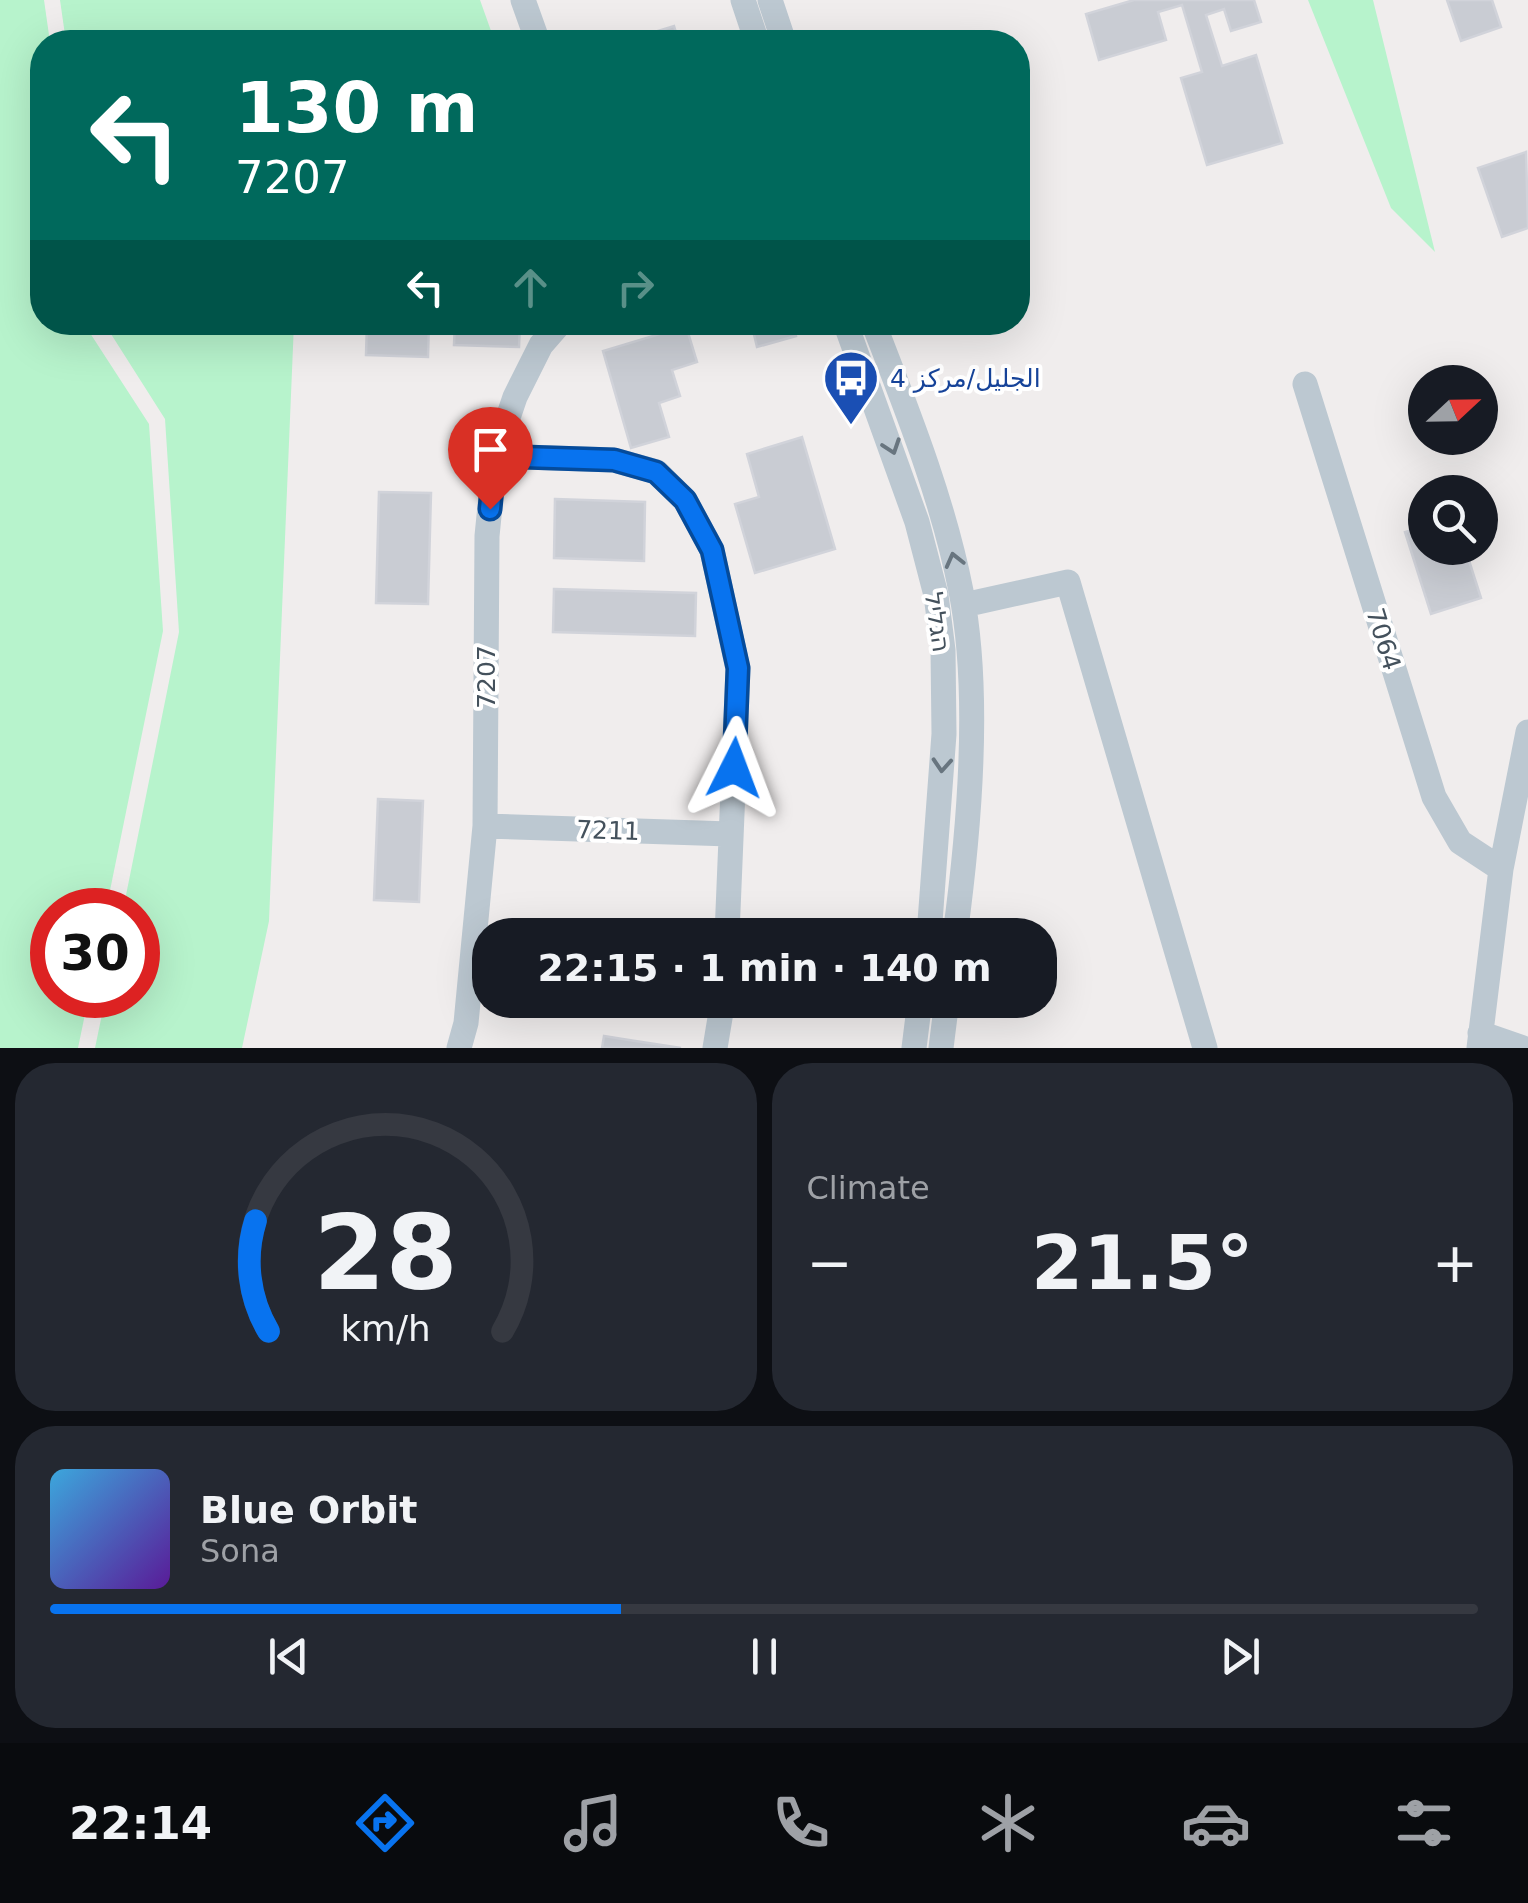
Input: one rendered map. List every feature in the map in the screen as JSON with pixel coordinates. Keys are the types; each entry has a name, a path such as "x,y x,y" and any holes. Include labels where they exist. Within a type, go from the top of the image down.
{"street":[{"path":"523,0 534,30"},
{"path":"743,0 753,30"},
{"path":"770,0 780,30"},
{"name":"7207","path":"459,1048 466,1022 484,826 487,536 495,456 515,397 551,335"},
{"name":"הגליל","path":"851,335 917,522 936,594 944,650 944,734 929,918"},
{"name":"הגליל","path":"878,335 942,515 964,604 971,734 956,918"},
{"name":"7064","path":"1305,384 1434,797 1460,842 1500,869"},
{"path":"495,456 614,460 656,472 685,500 712,550 738,668 728,918"},
{"path":"964,604 1068,582 1205,1048"},
{"path":"1522,1048 1480,1040 1500,869 1528,732"},
{"name":"7211","path":"484,826 730,834"},
{"path":"715,1048 720,1018"},
{"path":"914,1048 918,1018"},
{"path":"940,1048 944,1018"}],"green space":[{"path":"0,0 44,0 48,30 30,30 30,335 91,335 149,424 163,631 110,888 30,888 30,1018 84,1018 78,1048 0,1048"},
{"path":"60,0 480,0 491,30 64,30"},
{"path":"1308,0 1373,0 1435,252 1391,208"},
{"path":"112,335 293,335 269,921 242,1048 95,1048 101,1018 160,1018 160,888 127,888 179,632 165,419"}],"building":[{"path":"1134,0 1254,0 1261,22 1231,31 1224,9 1206,15 1222,66 1256,55 1282,143 1207,165 1181,78 1202,72 1182,5 1158,12 1166,40 1099,60 1086,14"},
{"path":"1447,0 1492,0 1501,27 1461,41"},
{"path":"1526,152 1528,228 1502,237 1478,168"},
{"path":"367,335 429,335 428,357 366,355"},
{"path":"454,335 519,335 519,347 454,345"},
{"path":"656,335 689,335 697,362 672,370 680,396 659,403 669,437 631,448 603,351"},
{"path":"754,335 796,335 796,336 757,347"},
{"path":"802,437 835,549 755,573 735,504 759,497 747,454"},
{"path":"379,492 431,493 428,604 376,603"},
{"path":"555,499 645,502 644,561 554,558"},
{"path":"1415,565 1470,565 1481,598 1431,614"},
{"path":"554,589 696,593 695,636 553,632"},
{"path":"378,799 423,801 419,902 374,900"},
{"path":"604,1036 629,1040 681,1048 602,1048"}],"place":[{"name":"الجليل/مركز 4","path":"851,427"}],"route":[{"path":"490,509 495,456 614,460 656,472 685,500 712,550 738,668 734,768"}]}
